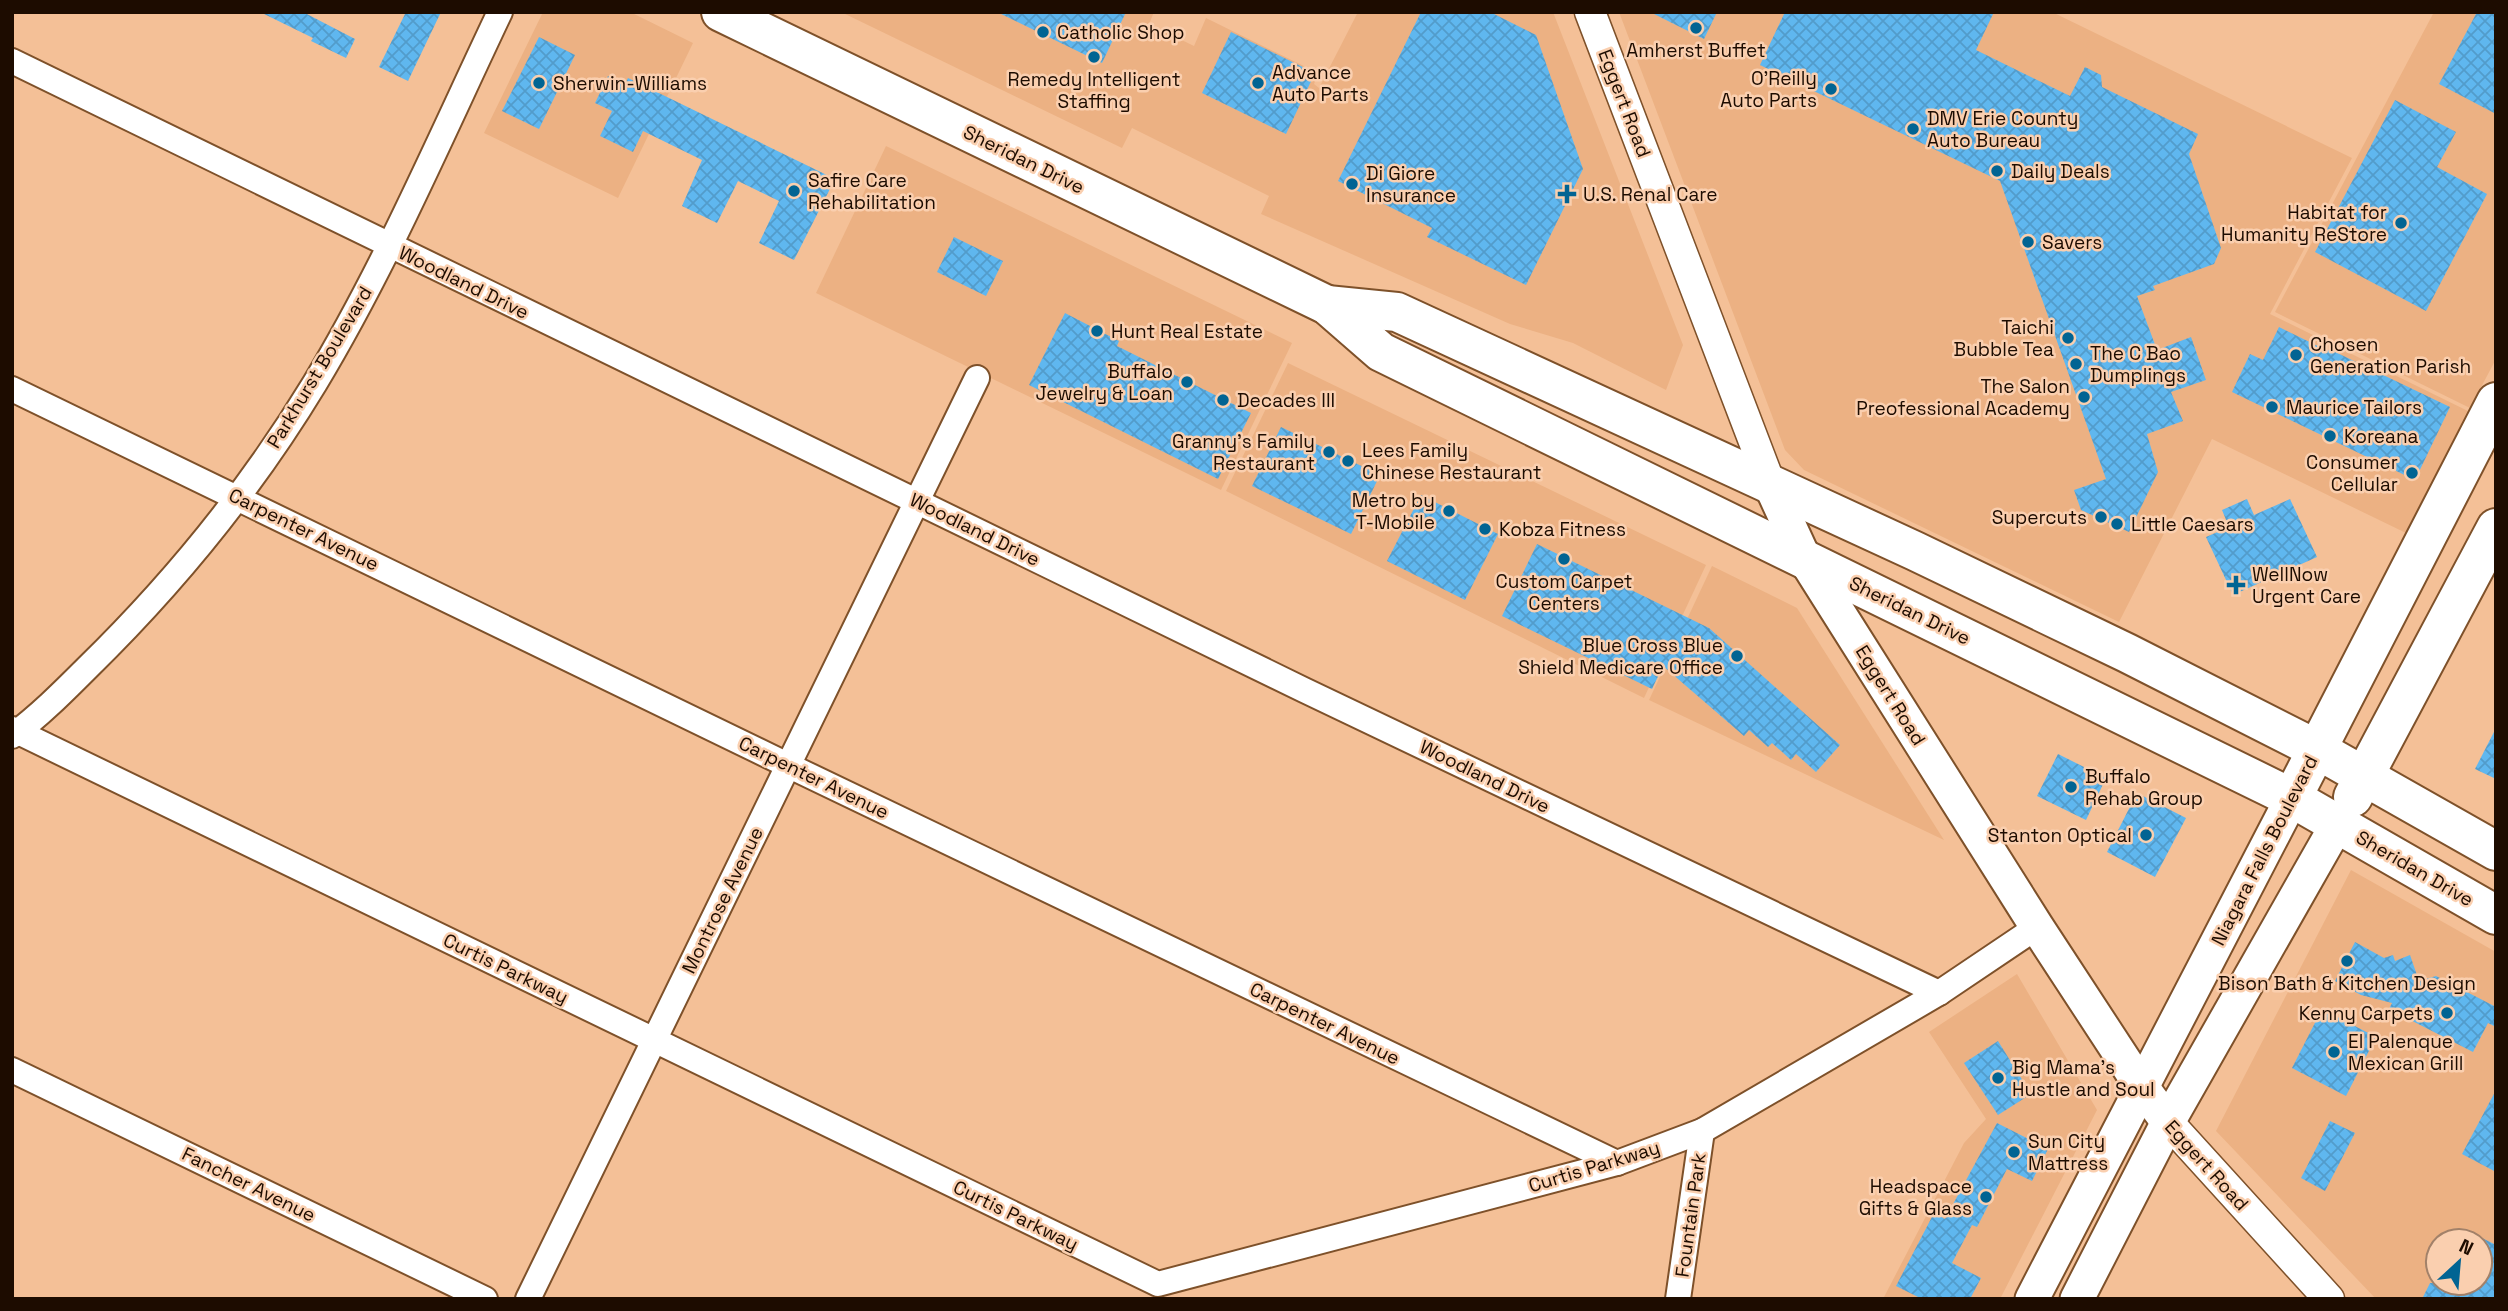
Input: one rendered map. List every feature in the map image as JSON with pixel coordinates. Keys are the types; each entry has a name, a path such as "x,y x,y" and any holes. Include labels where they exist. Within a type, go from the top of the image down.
{"main road":[{"name":"Sheridan Drive","path":"721,12 1327,305 1381,352 2292,798 2496,915"},
{"name":"Sheridan Drive","path":"1327,305 1396,312 1771,485 2071,626 2316,749 2496,850"},
{"name":"Niagara Falls Boulevard","path":"2032,1299 2496,402"},
{"name":"Eggert Road","path":"1771,485 1804,558 2037,927 2141,1086 2168,1122"},
{"path":"2077,1299 2168,1122 2365,776 2496,528"}],"street":[{"name":"Parkhurst Boulevard","path":"14,732 126,630 176,575 237,497 314,384 388,245 500,12"},
{"name":"Eggert Road","path":"1590,12 1771,485"},
{"name":"Woodland Drive","path":"12,61 1342,708 1939,993"},
{"name":"Montrose Avenue","path":"528,1299 977,378"},
{"name":"Carpenter Avenue","path":"12,389 1617,1163"},
{"name":"Curtis Parkway","path":"14,732 654,1040 1160,1291 1617,1163 1702,1131 1939,993 2037,927"},
{"name":"Fancher Avenue","path":"12,1070 485,1299"},
{"name":"Eggert Road","path":"2168,1122 2329,1299"},
{"name":"Fountain Park","path":"1678,1299 1702,1131"}],"shaded area":[{"path":"543,12 630,12 693,43 618,198 484,133"},
{"path":"841,12 1154,12 1149,24 1194,46 1206,18 1318,73 1314,84 1319,88 1358,12 1553,12 1683,345 1666,390 1573,343 1510,324 1261,214 1269,196 1132,128 1122,148"},
{"path":"1619,12 2052,12 2352,158 2270,314 2470,412 2406,533 2212,439 2119,622 1804,470 1785,450"},
{"path":"2434,12 2496,12 2496,359 2470,408 2275,312"},
{"path":"886,146 1292,343 1221,490 816,293"},
{"path":"1288,363 1706,565 1644,698 1226,491"},
{"path":"1712,566 1797,608 1944,840 1649,700"},
{"path":"2351,870 2496,952 2496,1299 2376,1299 2216,1131"},
{"path":"2017,974 2097,1110 2000,1299 1883,1299 1964,1143 1986,1119 1929,1032"}],"building":[{"path":"260,12 303,12 355,39 346,58"},
{"path":"406,12 441,12 408,81 379,67"},
{"path":"997,12 1126,12 1102,63"},
{"path":"1421,12 1490,12 1536,35 1583,169 1526,285 1427,237 1432,228 1338,181"},
{"name":"Amherst Buffet","path":"1650,12 1717,12 1704,39"},
{"path":"1785,12 1994,12 1976,50 2070,96 2085,67 2101,75 2102,87 2198,134 2189,154 2221,248 2214,264 2153,286 2155,290 2137,296 2157,350 2191,337 2206,380 2171,392 2183,421 2147,434 2158,472 2129,532 2081,510 2074,490 2106,479 2000,181 1760,65"},
{"path":"2477,12 2496,12 2496,114 2439,84"},
{"name":"Advance Auto Parts","path":"1231,32 1315,73 1286,134 1202,93"},
{"name":"Sherwin-Williams","path":"539,37 575,55 539,129 502,111"},
{"name":"Safire Care Rehabilitation","path":"608,76 625,84 628,78 835,179 794,260 759,243 779,201 738,181 717,223 682,206 702,160 643,131 633,152 600,136 612,111 595,103"},
{"name":"Habitat for Humanity ReStore","path":"2395,100 2456,132 2437,167 2487,194 2426,311 2315,252"},
{"path":"954,237 1003,261 986,296 937,272"},
{"path":"1065,313 1119,341 1117,346 1251,413 1218,479 1029,385"},
{"path":"2279,327 2450,407 2415,480 2232,392 2250,354 2263,360"},
{"path":"1281,427 1380,475 1351,534 1252,486"},
{"path":"1421,495 1498,534 1465,600 1387,561"},
{"path":"2247,499 2254,515 2290,499 2317,557 2233,595 2206,537 2229,527 2222,510"},
{"path":"1537,544 1709,628 1840,745 1816,772 1796,754 1791,760 1772,743 1768,747 1749,730 1744,736 1663,666 1652,689 1502,616"},
{"path":"2496,728 2496,779 2475,769"},
{"name":"Buffalo Rehab Group","path":"2058,754 2106,778 2086,820 2037,796"},
{"name":"Stanton Optical","path":"2137,793 2186,818 2155,877 2107,852"},
{"path":"2355,942 2384,958 2393,955 2395,961 2410,955 2419,981 2436,976 2496,1007 2496,1027 2488,1023 2473,1052 2389,1009 2392,1003 2361,995 2335,981"},
{"name":"El Palenque Mexican Grill","path":"2322,1009 2376,1037 2346,1096 2292,1068"},
{"name":"Big Mama's Hustle and Soul","path":"1998,1041 2031,1094 1998,1115 1964,1063"},
{"path":"2496,1090 2496,1172 2462,1154"},
{"path":"2330,1121 2355,1133 2325,1191 2301,1178"},
{"path":"1997,1123 2048,1149 2032,1181 2007,1169 1977,1227 1972,1225 1952,1263 1981,1278 1970,1299 1922,1299 1896,1286 1934,1213 1945,1219"},
{"path":"2494,1244 2496,1245 2496,1299 2422,1299 2424,1295 2494,1297"}],"place":[{"name":"Amherst Buffet","path":"1696,28"},
{"name":"Catholic Shop","path":"1043,32"},
{"name":"Remedy Intelligent Staffing","path":"1094,57"},
{"name":"Sherwin-Williams","path":"539,83"},
{"name":"Advance Auto Parts","path":"1258,83"},
{"name":"O'Reilly Auto Parts","path":"1831,89"},
{"name":"DMV Erie County Auto Bureau","path":"1913,129"},
{"name":"Daily Deals","path":"1997,171"},
{"name":"Di Giore Insurance","path":"1352,184"},
{"name":"Safire Care Rehabilitation","path":"794,191"},
{"name":"U.S. Renal Care","path":"1567,194"},
{"name":"Habitat for Humanity ReStore","path":"2401,223"},
{"name":"Savers","path":"2028,242"},
{"name":"Hunt Real Estate","path":"1097,331"},
{"name":"Taichi Bubble Tea","path":"2068,338"},
{"name":"Chosen Generation Parish","path":"2296,355"},
{"name":"The C Bao Dumplings","path":"2076,364"},
{"name":"Buffalo Jewelry & Loan","path":"1187,382"},
{"name":"The Salon Preofessional Academy","path":"2084,397"},
{"name":"Decades III","path":"1223,400"},
{"name":"Maurice Tailors","path":"2272,407"},
{"name":"Koreana","path":"2330,436"},
{"name":"Granny's Family Restaurant","path":"1329,452"},
{"name":"Lees Family Chinese Restaurant","path":"1348,461"},
{"name":"Consumer Cellular","path":"2412,473"},
{"name":"Metro by T-Mobile","path":"1449,511"},
{"name":"Supercuts","path":"2101,517"},
{"name":"Little Caesars","path":"2117,524"},
{"name":"Kobza Fitness","path":"1485,529"},
{"name":"Custom Carpet Centers","path":"1564,559"},
{"name":"WellNow Urgent Care","path":"2236,585"},
{"name":"Blue Cross Blue Shield Medicare Office","path":"1737,656"},
{"name":"Buffalo Rehab Group","path":"2071,787"},
{"name":"Stanton Optical","path":"2146,835"},
{"name":"Bison Bath & Kitchen Design","path":"2347,961"},
{"name":"Kenny Carpets","path":"2447,1013"},
{"name":"El Palenque Mexican Grill","path":"2334,1052"},
{"name":"Big Mama's Hustle and Soul","path":"1998,1078"},
{"name":"Sun City Mattress","path":"2014,1152"},
{"name":"Headspace Gifts & Glass","path":"1986,1197"}]}
